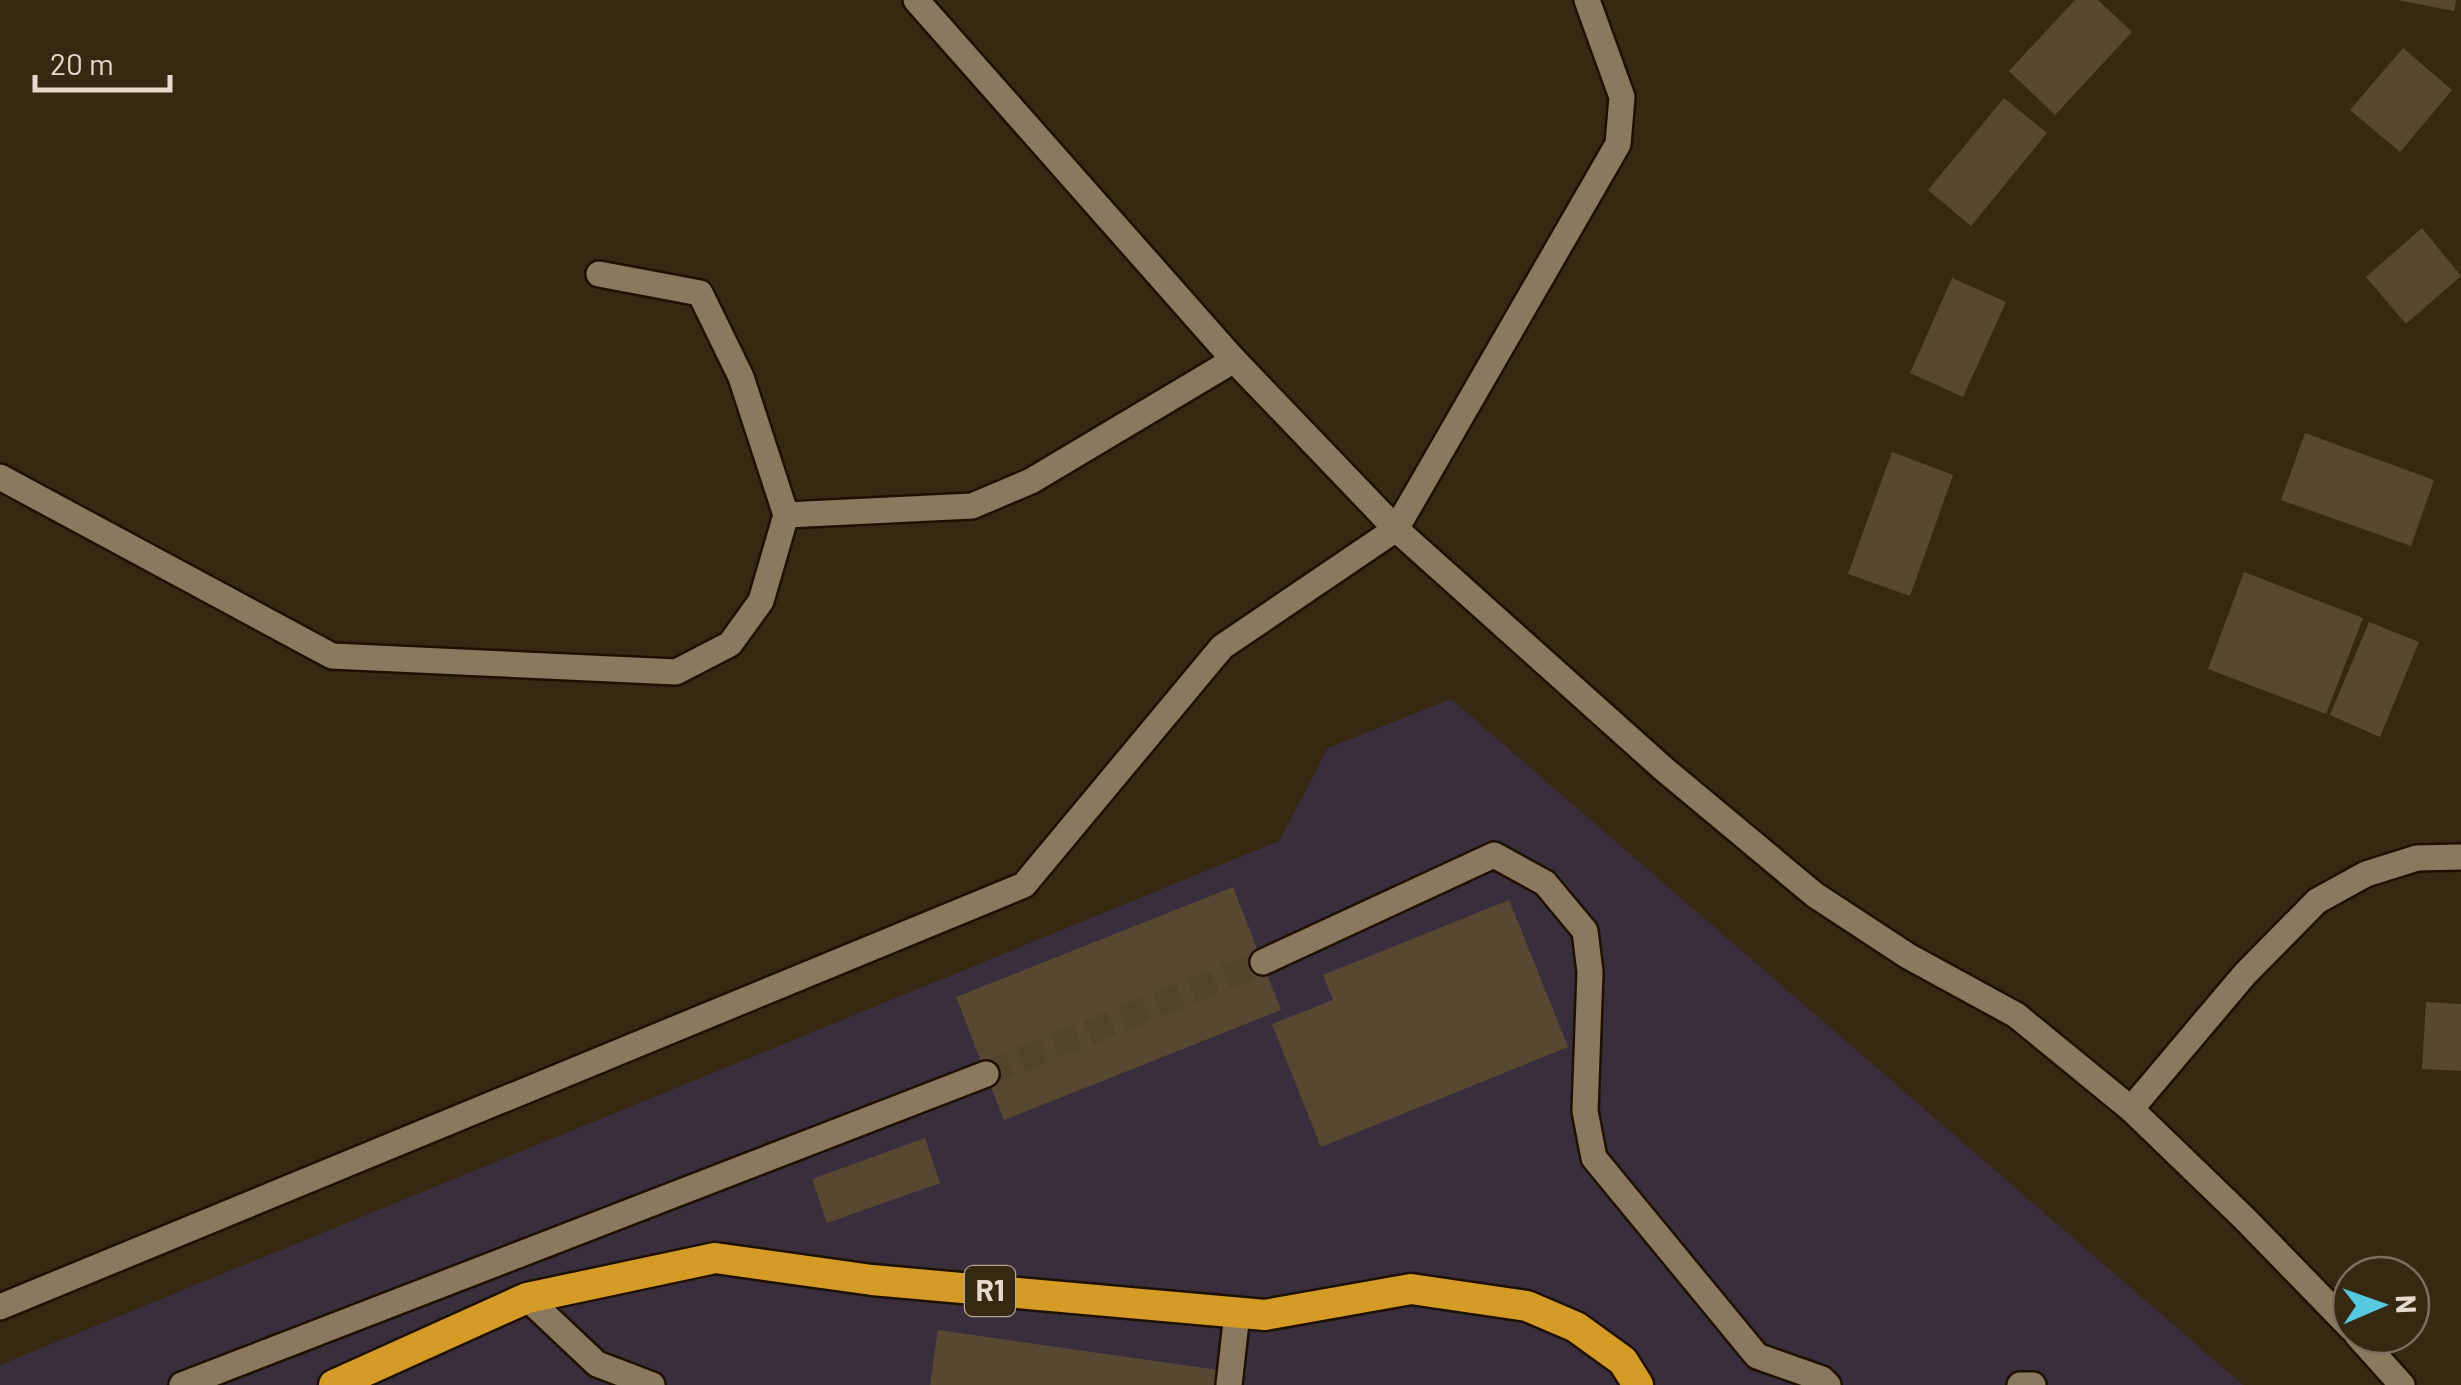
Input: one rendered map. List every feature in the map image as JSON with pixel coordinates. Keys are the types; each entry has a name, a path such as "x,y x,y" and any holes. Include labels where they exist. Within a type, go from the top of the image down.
{"highway":[{"name":"R1","path":"334,1385 527,1298 716,1258 872,1280 1264,1315 1411,1290 1527,1306 1576,1327 1623,1361 1638,1385"}],"street":[{"path":"916,0 1234,360 1396,529 1666,770 1815,895 1908,956 2016,1015 2131,1108 2331,1307"},
{"path":"0,1308 1024,885 1222,647 1396,529 1618,144 1622,97 1587,0"},
{"path":"0,477 332,656 676,672 730,644 761,601 786,515 741,377 700,293 599,274"},
{"path":"786,515 972,506 1031,481 1234,360"},
{"path":"1262,962 1494,855 1545,883 1585,931 1590,972 1585,1111 1594,1158 1756,1356 1822,1379 1828,1385"},
{"path":"2131,1108 2245,974 2317,901 2366,874 2417,858 2461,857"},
{"path":"182,1385 986,1074"},
{"path":"527,1298 597,1364 652,1385"},
{"path":"1228,1385 1237,1313"},
{"path":"2376,1355 2402,1385"},
{"path":"2020,1385 2033,1385"}],"shaded area":[{"path":"1451,699 2243,1385 0,1385 0,1365 1279,841 1328,748"}],"building":[{"path":"2075,0 2098,0 2132,32 2055,115 2009,71"},
{"path":"2397,0 2456,0 2454,11"},
{"path":"2403,48 2452,90 2400,152 2350,110"},
{"path":"2004,98 2047,133 1971,226 1928,190"},
{"path":"2422,228 2461,276 2406,324 2366,277"},
{"path":"1952,278 2006,302 1963,397 1910,373"},
{"path":"2305,433 2434,480 2411,546 2281,500"},
{"path":"1892,452 1953,475 1910,596 1848,574"},
{"path":"2244,572 2363,618 2326,714 2208,669"},
{"path":"2369,622 2419,642 2380,737 2330,715"},
{"path":"1233,887 1281,1010 1004,1120 956,997"},
{"path":"1509,900 1568,1047 1321,1147 1272,1024 1333,1000 1323,975"},
{"path":"2426,1002 2461,1004 2461,1071 2422,1069"},
{"path":"925,1138 940,1183 827,1223 812,1179"},
{"path":"938,1330 1218,1370 1216,1385 930,1385"}],"tunnel":[{"path":"986,1074 1263,962"}]}
